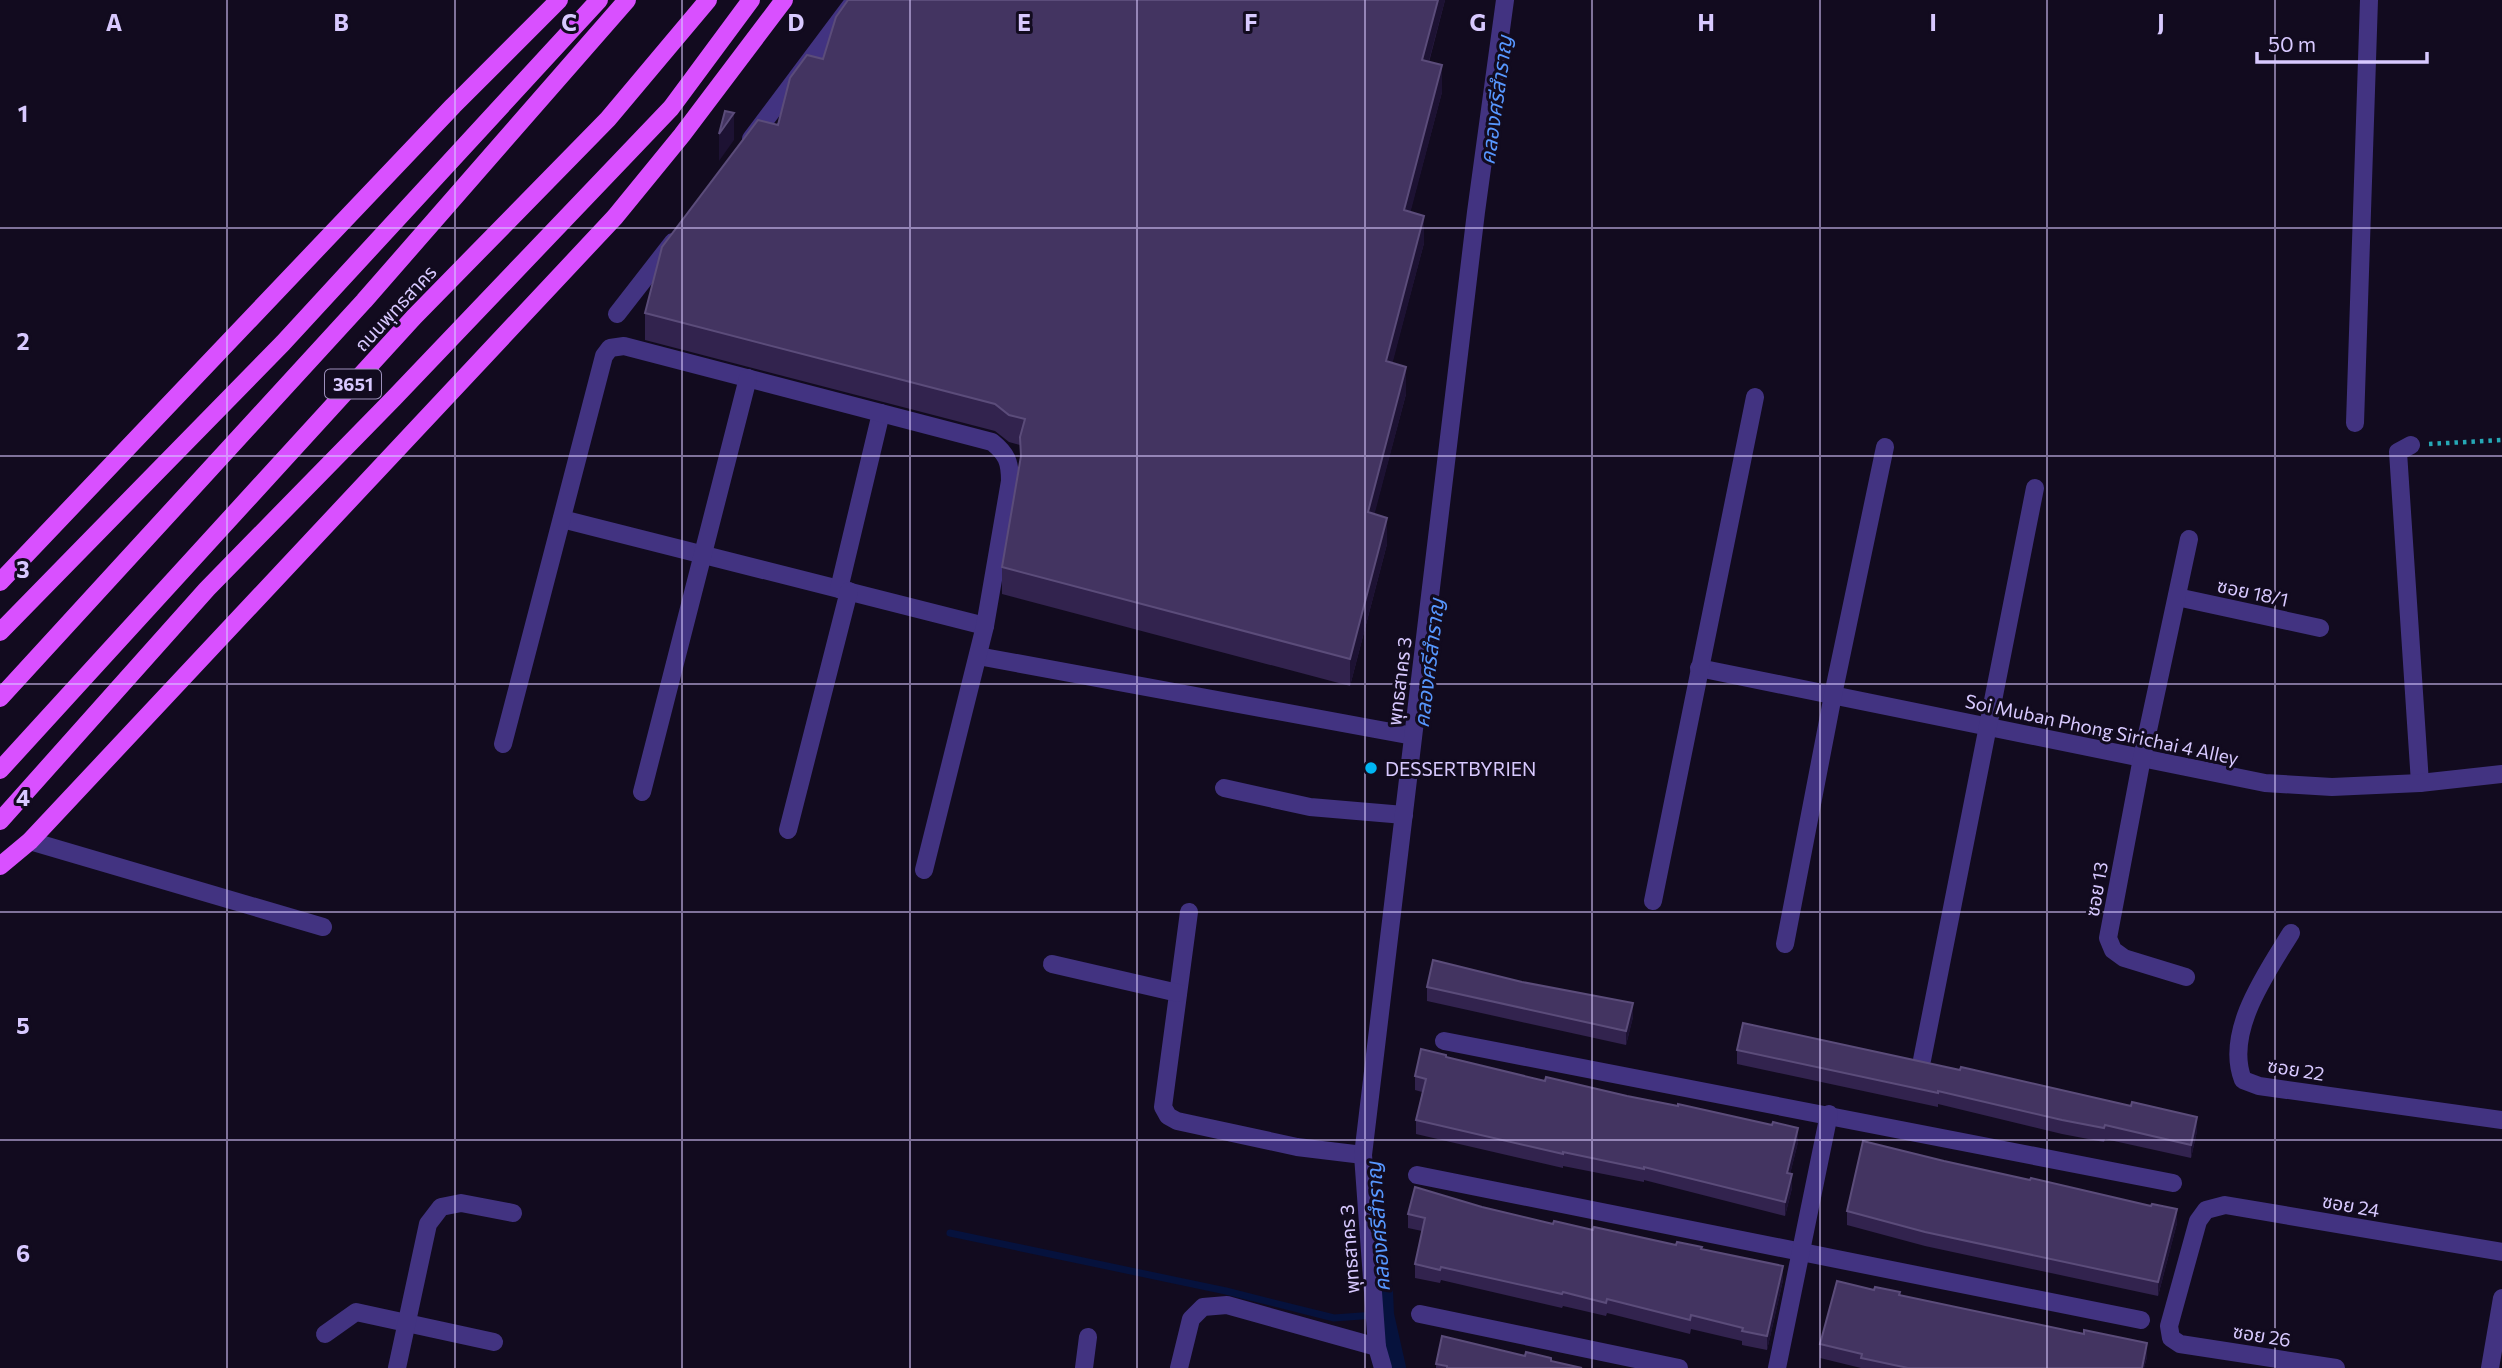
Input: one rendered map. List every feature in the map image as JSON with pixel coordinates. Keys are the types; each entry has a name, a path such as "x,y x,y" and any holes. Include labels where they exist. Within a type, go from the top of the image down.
{"main road":[{"path":"0,582 453,106 559,0"},
{"path":"0,632 283,343 598,0"},
{"name":"ถนนพุทธสาคร","path":"0,698 364,301 627,0"},
{"name":"ถนนพุทธสาคร","path":"0,769 414,317 608,119 708,0"},
{"path":"0,821 207,589 671,108 751,0"},
{"path":"0,866 30,841 615,216 682,135 784,0"}],"street":[{"path":"740,153 855,0"},
{"name":"พุทธสาคร 3","path":"1383,1368 1377,1347 1363,1156 1476,212 1505,0"},
{"path":"2356,424 2369,0"},
{"path":"617,314 683,228"},
{"path":"503,744 604,356 610,348 624,346 992,442 1004,451 1010,464 1010,481 985,626 924,870"},
{"path":"642,792 748,378"},
{"path":"1653,901 1755,397"},
{"path":"788,831 844,590 881,413"},
{"path":"2411,445 2398,452 2420,783"},
{"path":"1785,944 1885,447"},
{"path":"1922,1060 2035,488"},
{"path":"562,519 985,626"},
{"name":"ซอย 13","path":"2186,977 2124,958 2113,950 2108,938 2142,758 2189,539"},
{"name":"ซอย 18/1","path":"2177,597 2320,628"},
{"path":"978,656 1413,736"},
{"name":"Soi Muban Phong Sirichai 4 Alley","path":"1699,668 2265,783 2332,787 2420,783 2502,775"},
{"path":"1224,788 1310,807 1404,815"},
{"path":"30,841 323,927"},
{"path":"1189,912 1163,1107 1168,1116 1177,1121 1297,1147 1363,1156"},
{"name":"ซอย 22","path":"2291,933 2245,1015 2238,1066 2243,1080 2259,1086 2502,1120"},
{"path":"1052,964 1178,993"},
{"path":"1444,1041 2173,1183"},
{"path":"1777,1368 1829,1114"},
{"path":"1417,1175 2141,1320"},
{"path":"397,1368 428,1224 441,1207 461,1203 513,1213"},
{"name":"ซอย 24","path":"2180,1344 2171,1338 2169,1326 2197,1221 2206,1210 2225,1205 2502,1252"},
{"path":"2490,1368 2502,1298"},
{"path":"1179,1368 1191,1319 1203,1307 1227,1305 1377,1347"},
{"path":"325,1334 356,1312 494,1342"},
{"path":"1420,1314 1679,1368"},
{"path":"1084,1368 1088,1337"},
{"name":"ซอย 26","path":"2180,1344 2336,1368"}],"path":[{"path":"2411,445 2502,440"}],"building":[{"path":"848,0 1438,0 1422,60 1442,65 1404,210 1424,216 1386,361 1406,367 1368,512 1387,518 1350,659 1002,567 1021,456 1020,437 1025,419 1009,415 995,404 645,313 662,247 758,120 778,125 790,78 807,55 823,59 836,17"},
{"path":"725,111 734,113 719,134"},
{"path":"1433,960 1522,982 1633,1003 1626,1031 1427,987"},
{"path":"1743,1023 1960,1070 1961,1067 2131,1106 2132,1102 2197,1117 2191,1145 1737,1050"},
{"path":"1421,1049 1545,1081 1546,1077 1627,1096 1798,1128 1787,1173 1792,1174 1785,1202 1644,1167 1563,1154 1416,1120 1426,1079 1415,1076"},
{"path":"1863,1141 2030,1180 2031,1178 2151,1206 2152,1204 2177,1209 2158,1282 1925,1232 1847,1211"},
{"path":"1415,1187 1553,1224 1554,1221 1593,1230 1594,1227 1676,1245 1677,1242 1783,1266 1767,1336 1691,1315 1690,1320 1607,1299 1606,1303 1441,1267 1440,1270 1415,1264 1425,1218 1408,1214"},
{"path":"1837,1281 1874,1290 1875,1287 1900,1292 1899,1295 2084,1334 2084,1330 2147,1343 2142,1368 1908,1368 1861,1358 1862,1354 1820,1344"},
{"path":"1442,1336 1525,1356 1526,1352 1582,1368 1447,1368 1436,1364"}],"waterway":[{"path":"950,1233 1226,1291 1334,1318 1375,1315"},
{"name":"คลองศรีสำราญ","path":"1381,1291 1382,1315 1394,1368"}],"place":[{"name":"DESSERTBYRIEN","path":"1371,768"}]}
